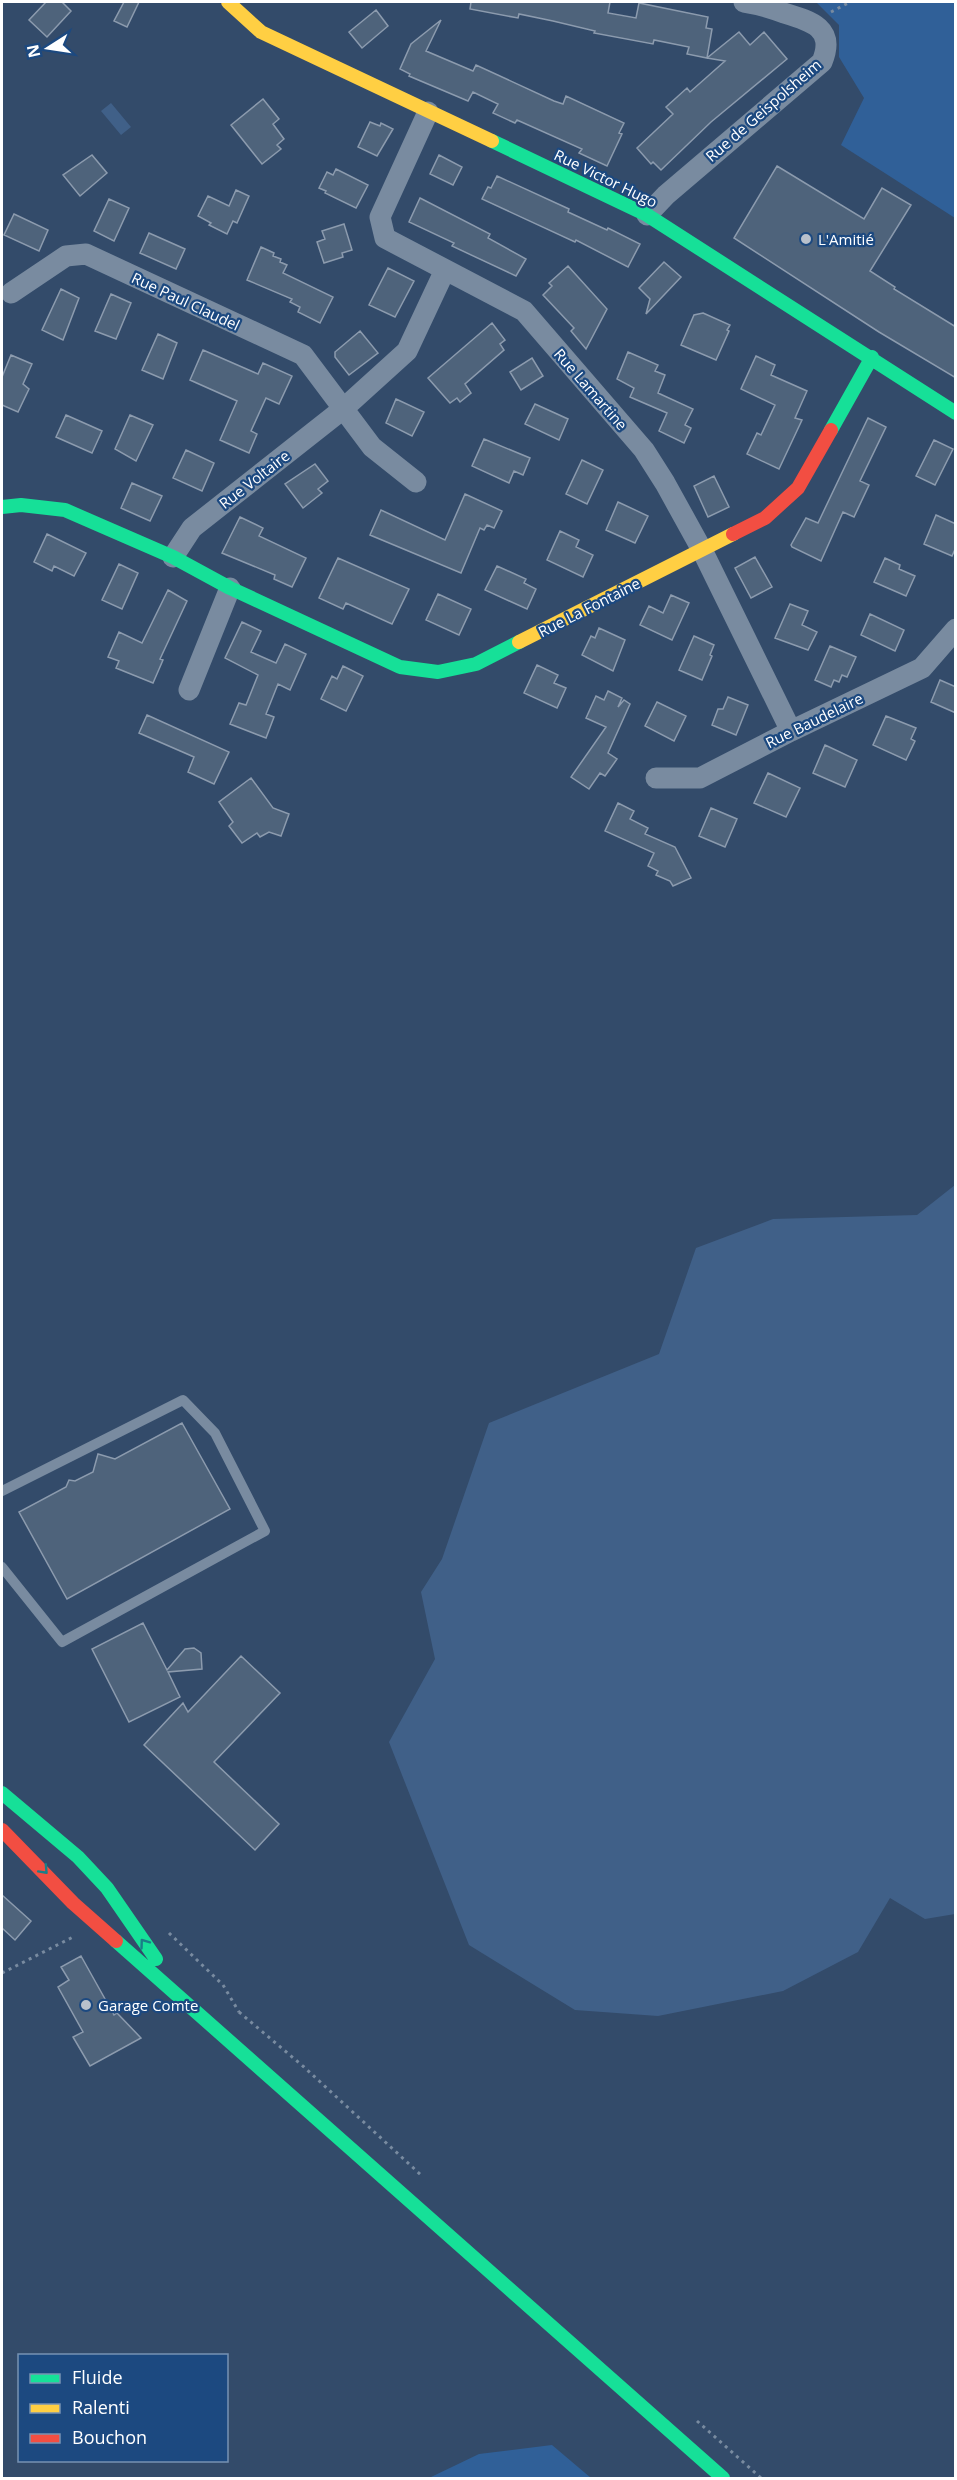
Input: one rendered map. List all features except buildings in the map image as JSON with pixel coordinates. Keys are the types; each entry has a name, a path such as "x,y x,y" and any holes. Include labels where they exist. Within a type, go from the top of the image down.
{"street":[{"name":"Rue Victor Hugo","path":"228,2 261,32 647,215 956,412"},
{"name":"Rue de Geispolsheim","path":"647,215 666,195 822,62 827,50 823,33 813,21 744,2"},
{"name":"Rue Lamartine","path":"428,112 380,217 385,238 525,311 644,450 702,550 791,731"},
{"name":"Rue Paul Claudel","path":"11,293 66,256 86,254 303,355 343,409"},
{"name":"Rue Voltaire","path":"173,557 192,528 343,409 407,351 445,270"},
{"name":"Rue La Fontaine","path":"2,507 21,505 65,510 173,557 231,588 400,667 438,672 476,664 765,518 798,488 872,357"},
{"path":"343,409 372,447 416,482"},
{"path":"189,690 231,588"},
{"name":"Rue Baudelaire","path":"656,778 700,778 922,668 956,629"},
{"path":"2,1793 25,1831 98,1924 723,2478"},
{"path":"2,1830 25,1831 78,1857 107,1888 143,1942 192,2006"}],"lane":[{"path":"2,1491 183,1400 215,1433 265,1531 62,1642 2,1567"}],"path":[{"path":"2,1973 98,1924"},
{"path":"239,2012 304,2067 426,2180"},
{"path":"696,2420 761,2478"}],"shaded area":[{"path":"816,2 955,2 955,218 841,145 864,98 839,57 839,25"},
{"path":"111,103 131,127 121,135 101,111"},
{"path":"955,1185 955,1914 925,1919 890,1898 858,1952 783,1991 658,2016 575,2010 469,1945 389,1742 435,1659 421,1592 442,1559 489,1423 659,1354 696,1248 773,1219 917,1215"},
{"path":"552,2445 591,2478 429,2478 479,2454"}],"traffic: fast":[{"path":"492,141 647,215 956,413"},
{"path":"831,430 872,357"},
{"path":"2,507 21,505 65,510 173,557 230,588 400,667 438,672 476,664 519,642"},
{"path":"2,1793 78,1857 107,1888 156,1959"},
{"path":"116,1941 723,2478"}],"traffic: slow":[{"path":"228,2 261,32 492,141"},
{"path":"519,642 733,534"}],"traffic: jam":[{"path":"733,534 765,518 798,488 831,430"},
{"path":"2,1830 73,1903 116,1941"}],"place":[{"name":"L'Amitié","path":"806,239"},
{"name":"Garage Comte","path":"86,2005"}]}
